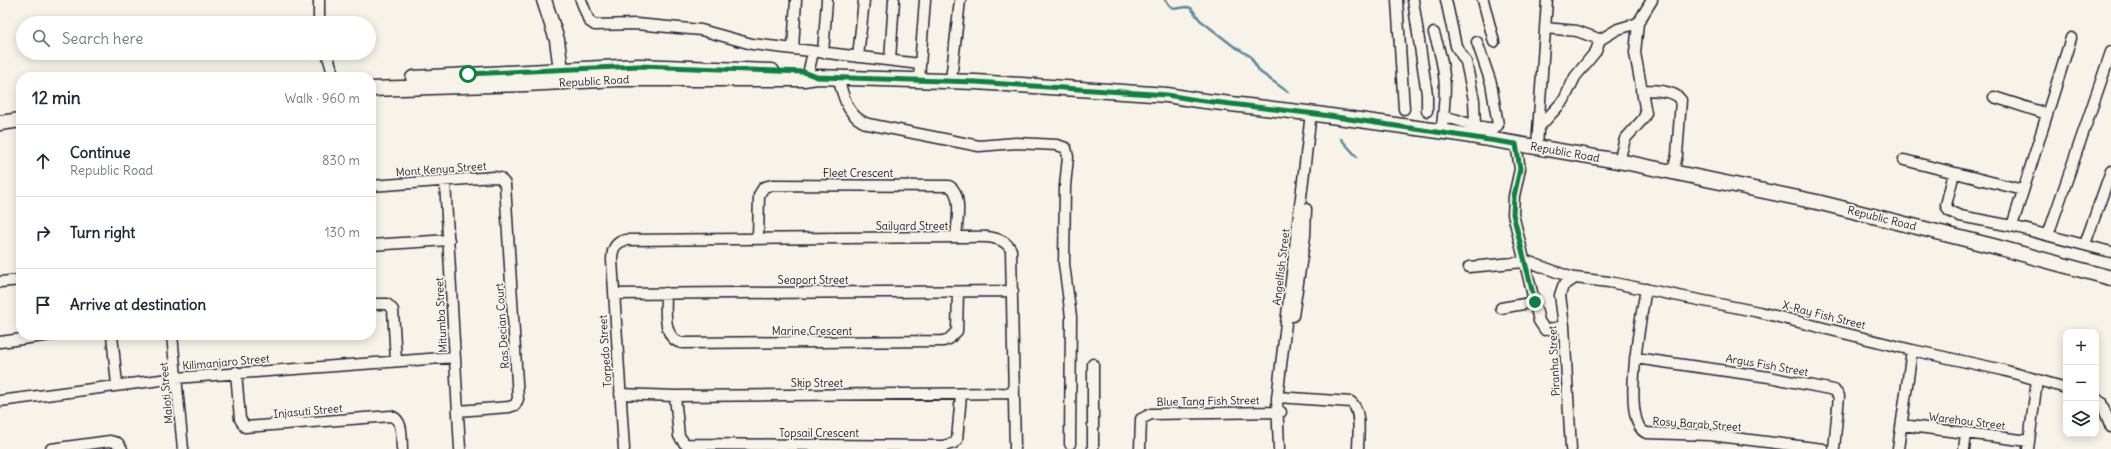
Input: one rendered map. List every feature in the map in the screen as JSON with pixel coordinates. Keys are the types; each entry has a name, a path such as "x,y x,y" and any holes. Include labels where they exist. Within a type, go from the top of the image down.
{"street":[{"path":"319,0 319,16"},
{"path":"544,0 557,40 562,76"},
{"path":"581,0 589,21 595,25 636,24 701,30 737,41 920,64"},
{"path":"793,49 796,0"},
{"path":"813,76 827,0"},
{"path":"858,57 864,0"},
{"path":"890,60 894,0"},
{"path":"919,79 925,0"},
{"path":"951,80 960,0"},
{"path":"1397,0 1404,109"},
{"path":"1414,0 1427,91 1427,111"},
{"path":"1446,0 1456,46 1466,63 1474,100 1475,126"},
{"path":"1483,0 1494,42"},
{"path":"1538,146 1547,0"},
{"path":"1619,161 1625,139 1639,124 1646,113 1635,53 1638,23 1652,0"},
{"path":"1598,41 1618,29 1638,23"},
{"path":"1539,128 1564,100 1577,73 1597,49 1598,41 1595,37 1588,34 1545,28"},
{"path":"1434,33 1445,77 1446,99 1441,132"},
{"path":"2012,226 2071,38"},
{"path":"1444,117 1460,119 1475,126 1493,128 1498,124 1491,83 1477,42"},
{"path":"2048,235 2111,52"},
{"path":"329,60 333,72"},
{"name":"Republic Road","path":"376,89 562,76 666,67 785,71 813,76 838,78 951,80 1167,95 1197,100 1314,113 1516,144 1538,146 1619,161 1878,216 2111,278"},
{"name":"Republic Road","path":"376,79 562,76"},
{"path":"838,78 848,110 860,121 868,124 979,146 1016,143 1057,145 1066,148 1068,157 1065,186 1064,264 1071,316 1070,444"},
{"path":"1641,90 1660,90 1677,95 1681,100 1677,155 1673,172"},
{"path":"1994,97 2047,114"},
{"name":"Angelfish Street","path":"1279,449 1280,398 1305,236 1314,113"},
{"path":"0,123 16,121"},
{"path":"1516,144 1520,169 1512,205 1539,321 1543,329 1548,330 1564,326"},
{"path":"1904,160 2023,190"},
{"path":"2085,244 2111,171"},
{"path":"1954,173 1946,205 1949,211 1960,216 2012,226 2111,252"},
{"name":"Mont Kenya Street","path":"376,186 494,177 503,181 505,188"},
{"name":"Mitumba Street","path":"445,181 460,449"},
{"name":"Fleet Crescent","path":"758,239 759,198 762,189 772,185 949,186 953,188 957,196 956,237"},
{"name":"Ras Decian Court","path":"458,411 509,407 515,404 518,399 505,188"},
{"name":"Sailyard Street","path":"613,251 619,242 626,240 956,237 997,238 1006,242 1011,250 1013,291 1014,449"},
{"path":"376,245 449,240"},
{"name":"Torpedo Street","path":"613,251 612,260 624,449"},
{"path":"1469,267 1524,261"},
{"name":"X-Ray Fish Street","path":"1524,261 1573,278 1584,278 1759,312 1912,350 2003,370 2063,387"},
{"name":"Piranha Street","path":"1571,449 1564,326 1560,292 1563,286 1573,278"},
{"path":"0,282 16,280"},
{"name":"Rosy Barab Street","path":"1646,290 1635,358 1635,412 1638,427 1643,432 1710,435 1823,449"},
{"name":"Seaport Street","path":"614,294 1013,291"},
{"name":"Marine Crescent","path":"666,293 668,331 672,338 682,344 943,341 949,339 957,331 958,292"},
{"path":"1501,308 1535,302"},
{"path":"376,304 387,304 393,310 396,361"},
{"path":"0,342 16,340"},
{"path":"112,340 117,385"},
{"name":"Maloti Street","path":"172,340 183,449"},
{"path":"1898,449 1912,350"},
{"name":"Kilimanjaro Street","path":"0,401 117,385 236,372 455,357"},
{"name":"Argus Fish Street","path":"1635,358 1769,377 1834,390 1839,396 1834,449"},
{"path":"1093,364 1093,449"},
{"name":"Injasuti Street","path":"236,372 240,419 245,426 391,416 397,419 400,423 402,449"},
{"path":"2028,445 2037,380"},
{"name":"Skip Street","path":"620,394 675,396 961,395 1014,393"},
{"name":"Topsail Crescent","path":"675,396 679,436 685,444 943,446 954,443 957,440 961,395"},
{"path":"1280,398 1348,400 1356,407 1358,449"},
{"path":"2099,400 2111,427"},
{"name":"Blue Tang Fish Street","path":"1140,449 1141,419 1151,414 1279,412"},
{"name":"Warehou Street","path":"1902,425 2028,445"},
{"path":"1964,449 1966,434"},
{"path":"51,449 110,441 118,443 122,449"}],"waterway":[{"path":"1165,0 1173,9 1187,7 1191,8 1200,20 1232,45 1250,56 1260,72 1288,92"},
{"path":"1341,139 1357,157"}],"route":[{"path":"468,74 639,66 694,67 804,72 817,77 919,79 1074,88 1167,95 1453,133 1516,144 1520,169 1512,205 1513,214 1535,302"}]}
